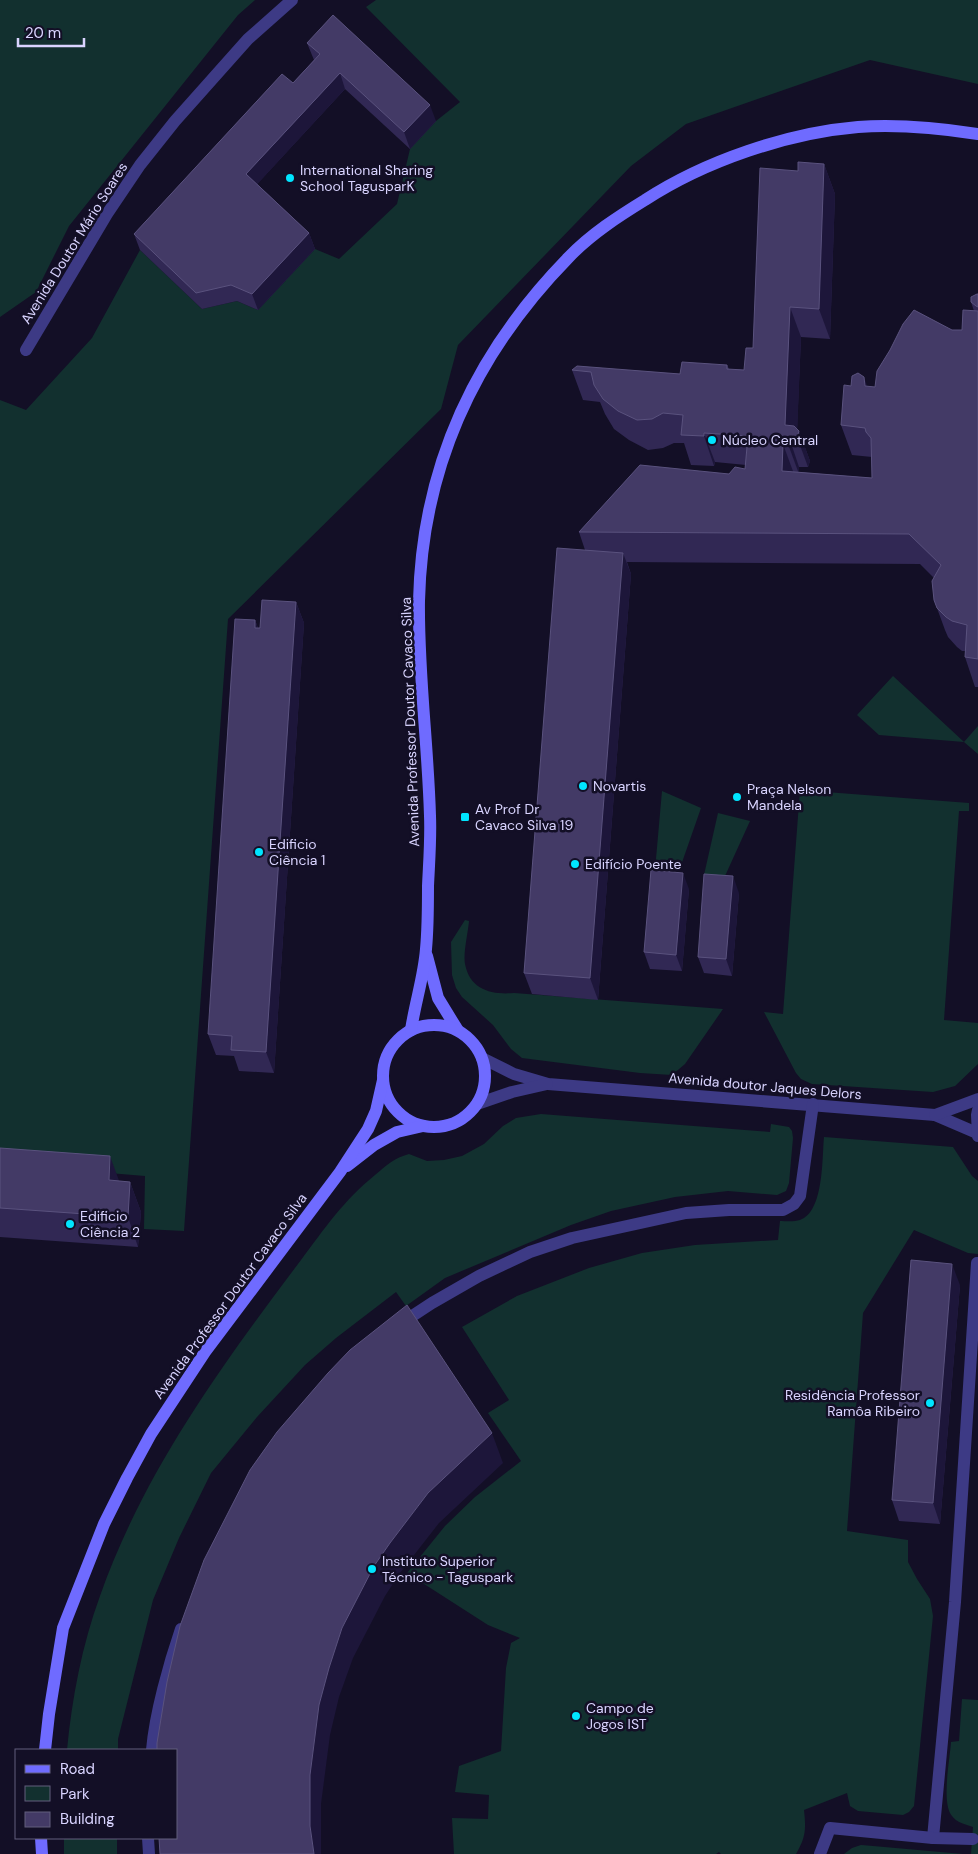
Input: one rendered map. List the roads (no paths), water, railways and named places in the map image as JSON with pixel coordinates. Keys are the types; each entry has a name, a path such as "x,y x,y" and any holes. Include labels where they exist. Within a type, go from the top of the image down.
{"main road":[{"name":"Avenida Professor Doutor Cavaco Silva","path":"411,1030 426,951 430,818 420,680 419,599 425,536 437,477 454,426 473,384 503,336 533,297 571,255 616,218 670,184 727,158 809,135 858,127 906,126 978,134"},
{"name":"Avenida Professor Doutor Cavaco Silva","path":"426,951 438,998 457,1029"},
{"path":"434,1024 457,1029 476,1046 482,1058 486,1074 484,1089 477,1104 467,1116 454,1123 439,1127 424,1126 408,1120 396,1109 388,1096 383,1080 384,1065 389,1051 399,1038 411,1030 422,1026 434,1024"},
{"name":"Avenida Professor Doutor Cavaco Silva","path":"45,1749 49,1714 64,1628 104,1524 127,1478 151,1434 205,1352 340,1172 368,1129 376,1111 383,1080"},
{"name":"Avenida Professor Doutor Cavaco Silva","path":"340,1172 374,1145 397,1132 424,1126"},
{"path":"42,1839 42,1854"}],"street":[{"name":"Avenida Doutor Mário Soares","path":"26,350 107,214 140,165 175,121 248,39 292,0"},
{"name":"Avenida doutor Jaques Delors","path":"482,1058 514,1074 548,1084 935,1115 978,1135"},
{"name":"Avenida doutor Jaques Delors","path":"477,1104 512,1092 548,1084"},
{"path":"935,1115 978,1099"},
{"path":"387,1334 432,1302 479,1276 530,1252 572,1238 686,1214 729,1210 783,1210 794,1204 800,1196 813,1104"},
{"path":"978,1110 978,1135"},
{"path":"933,1838 955,1602 977,1262"},
{"path":"152,1749 153,1732 175,1646 184,1620"},
{"path":"820,1854 830,1828 933,1838 973,1839"},
{"path":"148,1839 149,1854"}],"place":[{"name":"International Sharing School TagusparK","path":"290,178"},
{"name":"Núcleo Central","path":"712,440"},
{"name":"Novartis","path":"583,786"},
{"name":"Praça Nelson Mandela","path":"737,797"},
{"name":"Av Prof Dr Cavaco Silva 19","path":"465,817"},
{"name":"Edificio Ciência 1","path":"259,852"},
{"name":"Edifício Poente","path":"575,864"},
{"name":"Edificio Ciência 2","path":"70,1224"},
{"name":"Residência Professor Ramôa Ribeiro","path":"930,1403"},
{"name":"Instituto Superior Técnico - Taguspark","path":"372,1569"},
{"name":"Campo de Jogos IST","path":"576,1716"}]}
